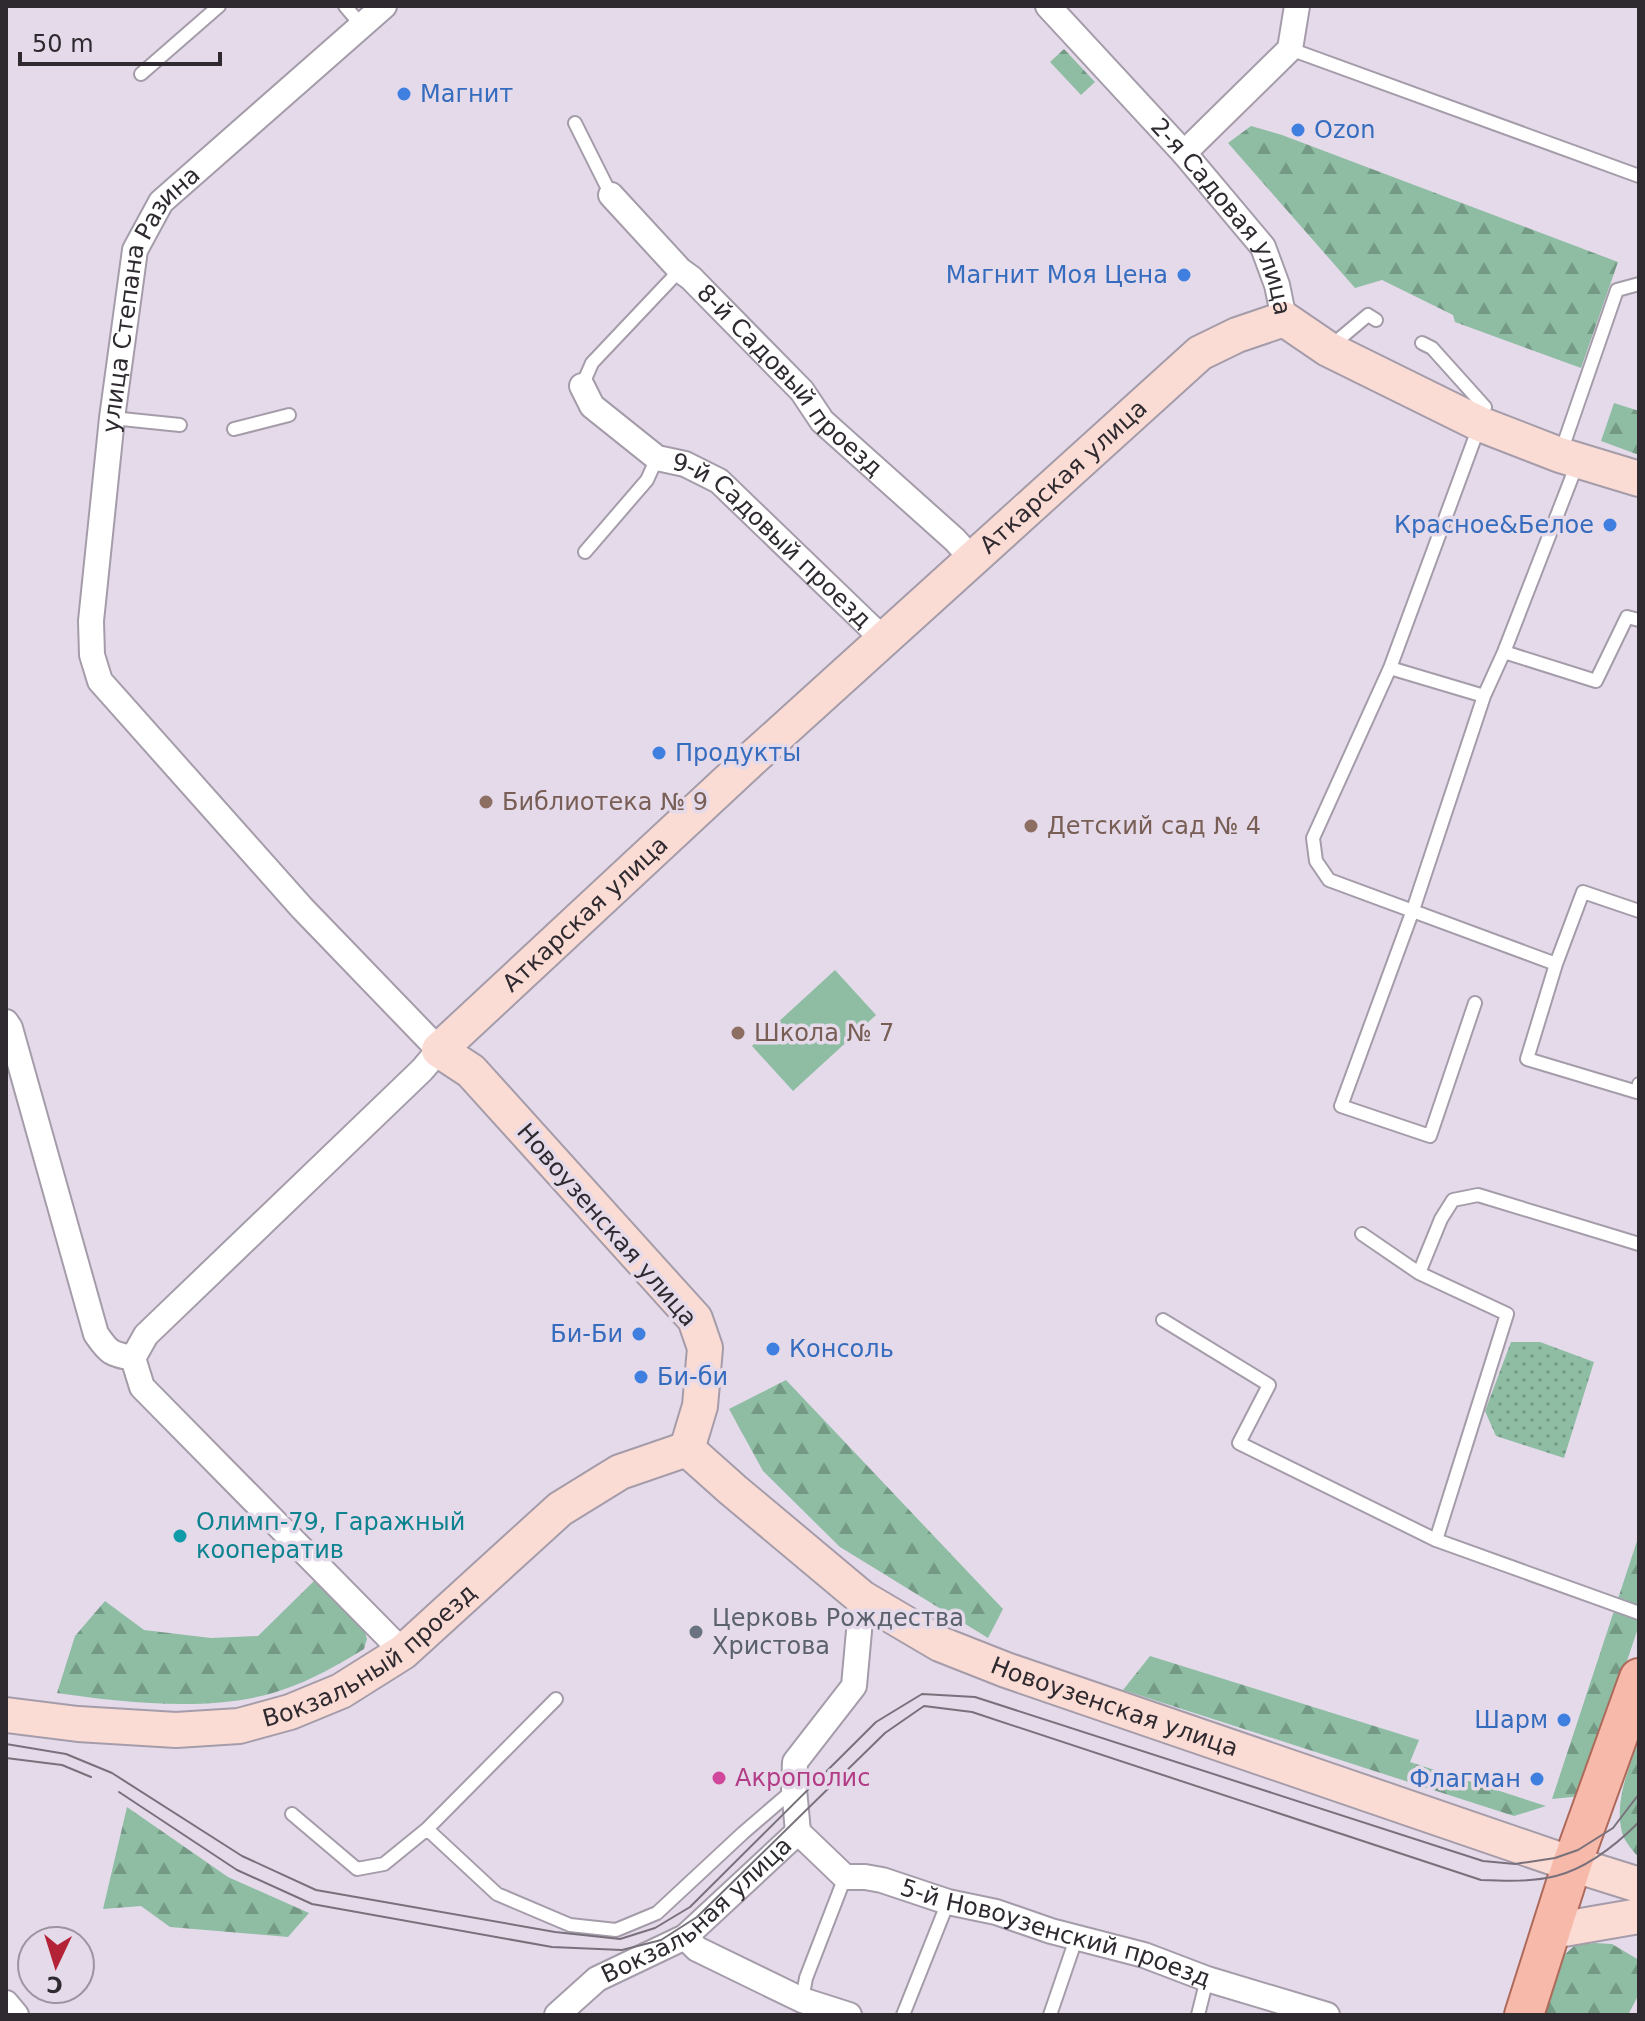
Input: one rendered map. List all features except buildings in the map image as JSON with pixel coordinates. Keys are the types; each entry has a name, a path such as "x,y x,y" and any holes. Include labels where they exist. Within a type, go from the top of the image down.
{"main road":[{"name":"2-я Садовая улица","path":"1284,319 1328,349 1480,424 1569,458 1639,479"},
{"name":"Аткарская улица","path":"439,1050 756,755 1200,353 1237,335 1284,319"},
{"name":"Новоузенская улица","path":"439,1050 471,1071 695,1319 705,1348 700,1406 687,1449 862,1598 940,1644 1006,1670 1639,1885"},
{"name":"Вокзальный проезд","path":"6,1715 78,1724 176,1730 239,1726 290,1712 341,1691 403,1652 560,1509 620,1472 687,1449"},
{"path":"1524,2015 1572,1864 1639,1678"},
{"path":"1552,1931 1639,1916"}],"street":[{"name":"улица Степана Разина","path":"100,681 92,655 91,621 112,418 135,250 161,202 384,6"},
{"name":"2-я Садовая улица","path":"1048,6 1184,153 1263,247 1277,285 1284,319"},
{"path":"1184,153 1290,49 1297,6"},
{"name":"8-й Садовый проезд","path":"611,195 680,270 802,391 822,421 955,540 972,559"},
{"name":"9-й Садовый проезд","path":"582,386 592,406 657,458 685,464 719,481 884,640"},
{"name":"Новоузенская улица","path":"100,681 302,908 439,1050"},
{"path":"6,1022 96,1334 114,1354 133,1358 142,1387 403,1652"},
{"name":"Аткарская улица","path":"133,1358 146,1335 422,1070 439,1050"},
{"path":"845,1877 798,1832 795,1762 854,1686 862,1598"},
{"name":"Вокзальная улица","path":"557,2015 597,1979 685,1937 798,1832"},
{"name":"5-й Новоузенский проезд","path":"845,1877 882,1880 948,1902 996,1912 1051,1931 1144,1955 1207,1979 1327,2015"},
{"path":"685,1937 697,1949 801,2008 849,2015"},
{"path":"6,2003 16,2015"}],"lane":[{"path":"141,74 219,6"},
{"path":"345,6 362,26"},
{"path":"1290,49 1639,176"},
{"path":"575,123 611,195"},
{"path":"582,386 592,363 680,270"},
{"path":"1475,1003 1430,1136 1341,1106 1413,910 1484,696 1504,652 1569,458 1617,290 1639,284"},
{"path":"1328,349 1368,315 1376,320"},
{"path":"1422,343 1432,348 1485,407 1390,668 1313,838 1316,861 1329,880 1556,964"},
{"path":"234,429 289,415"},
{"path":"112,418 180,425"},
{"path":"585,552 647,480 657,458"},
{"path":"1504,652 1596,681 1627,617 1639,620"},
{"path":"1390,668 1484,696"},
{"path":"1639,911 1583,892 1556,964 1527,1059 1637,1092 1639,1084"},
{"path":"1419,1273 1441,1219 1453,1200 1478,1195 1639,1244"},
{"path":"1362,1234 1419,1273 1507,1314 1436,1540"},
{"path":"1163,1320 1269,1385 1239,1443 1436,1540 1639,1613"},
{"path":"292,1814 357,1869 384,1864 427,1829 556,1699"},
{"path":"427,1829 497,1894 570,1925 616,1930 657,1913 794,1789"},
{"path":"801,2008 806,1978 845,1877"},
{"path":"903,2015 948,1902"},
{"path":"1050,2015 1077,1936"},
{"path":"1198,2015 1207,1979"}],"green space":[{"path":"1064,49 1095,82 1081,95 1050,62"},
{"path":"1251,126 1618,262 1581,368 1455,322 1453,315 1382,280 1355,288 1228,143"},
{"path":"1614,403 1639,411 1639,455 1601,441"},
{"path":"835,970 876,1015 793,1091 752,1046"},
{"path":"1511,1342 1540,1342 1594,1362 1564,1458 1496,1436 1485,1411"},
{"path":"786,1380 1003,1609 988,1638 840,1547 763,1471 729,1409"},
{"path":"1639,1535 1639,1625 1582,1796 1552,1799"},
{"path":"315,1580 364,1629 367,1639 364,1649 304,1682 256,1697 200,1704 141,1703 57,1693 75,1636 105,1601 144,1630 211,1638 258,1636"},
{"path":"1150,1656 1419,1740 1410,1762 1546,1806 1514,1816 1123,1690"},
{"path":"1639,1740 1639,1858 1623,1835 1620,1808"},
{"path":"127,1807 228,1877 309,1913 288,1937 170,1927 141,1906 103,1909"},
{"path":"1612,1944 1639,1960 1639,1994 1628,2015 1539,2015 1559,1960 1575,1945"}],"tram line":[{"path":"6,1744 66,1754 112,1773 242,1856 316,1890 555,1932 620,1939 655,1928 690,1907 876,1722 922,1694 975,1697 1483,1861 1515,1864 1555,1858 1578,1850 1613,1828 1639,1794"},
{"path":"119,1792 237,1870 312,1904 552,1947 622,1950 661,1940 697,1917 885,1733 924,1706 972,1712 1481,1880 1528,1880 1568,1872 1601,1854 1639,1822"},
{"path":"6,1758 62,1765 91,1777"}],"place":[{"name":"Магнит","path":"404,94"},
{"name":"Ozon","path":"1298,130"},
{"name":"Магнит Моя Цена","path":"1184,275"},
{"name":"Красное&Белое","path":"1610,525"},
{"name":"Продукты","path":"659,753"},
{"name":"Библиотека № 9","path":"486,802"},
{"name":"Детский сад № 4","path":"1031,826"},
{"name":"Школа № 7","path":"738,1033"},
{"name":"Би-Би","path":"639,1334"},
{"name":"Консоль","path":"773,1349"},
{"name":"Би-би","path":"641,1377"},
{"name":"Олимп-79, Гаражный кооператив","path":"180,1536"},
{"name":"Церковь Рождества Христова","path":"696,1632"},
{"name":"Шарм","path":"1564,1720"},
{"name":"Акрополис","path":"719,1778"},
{"name":"Флагман","path":"1537,1779"}]}
